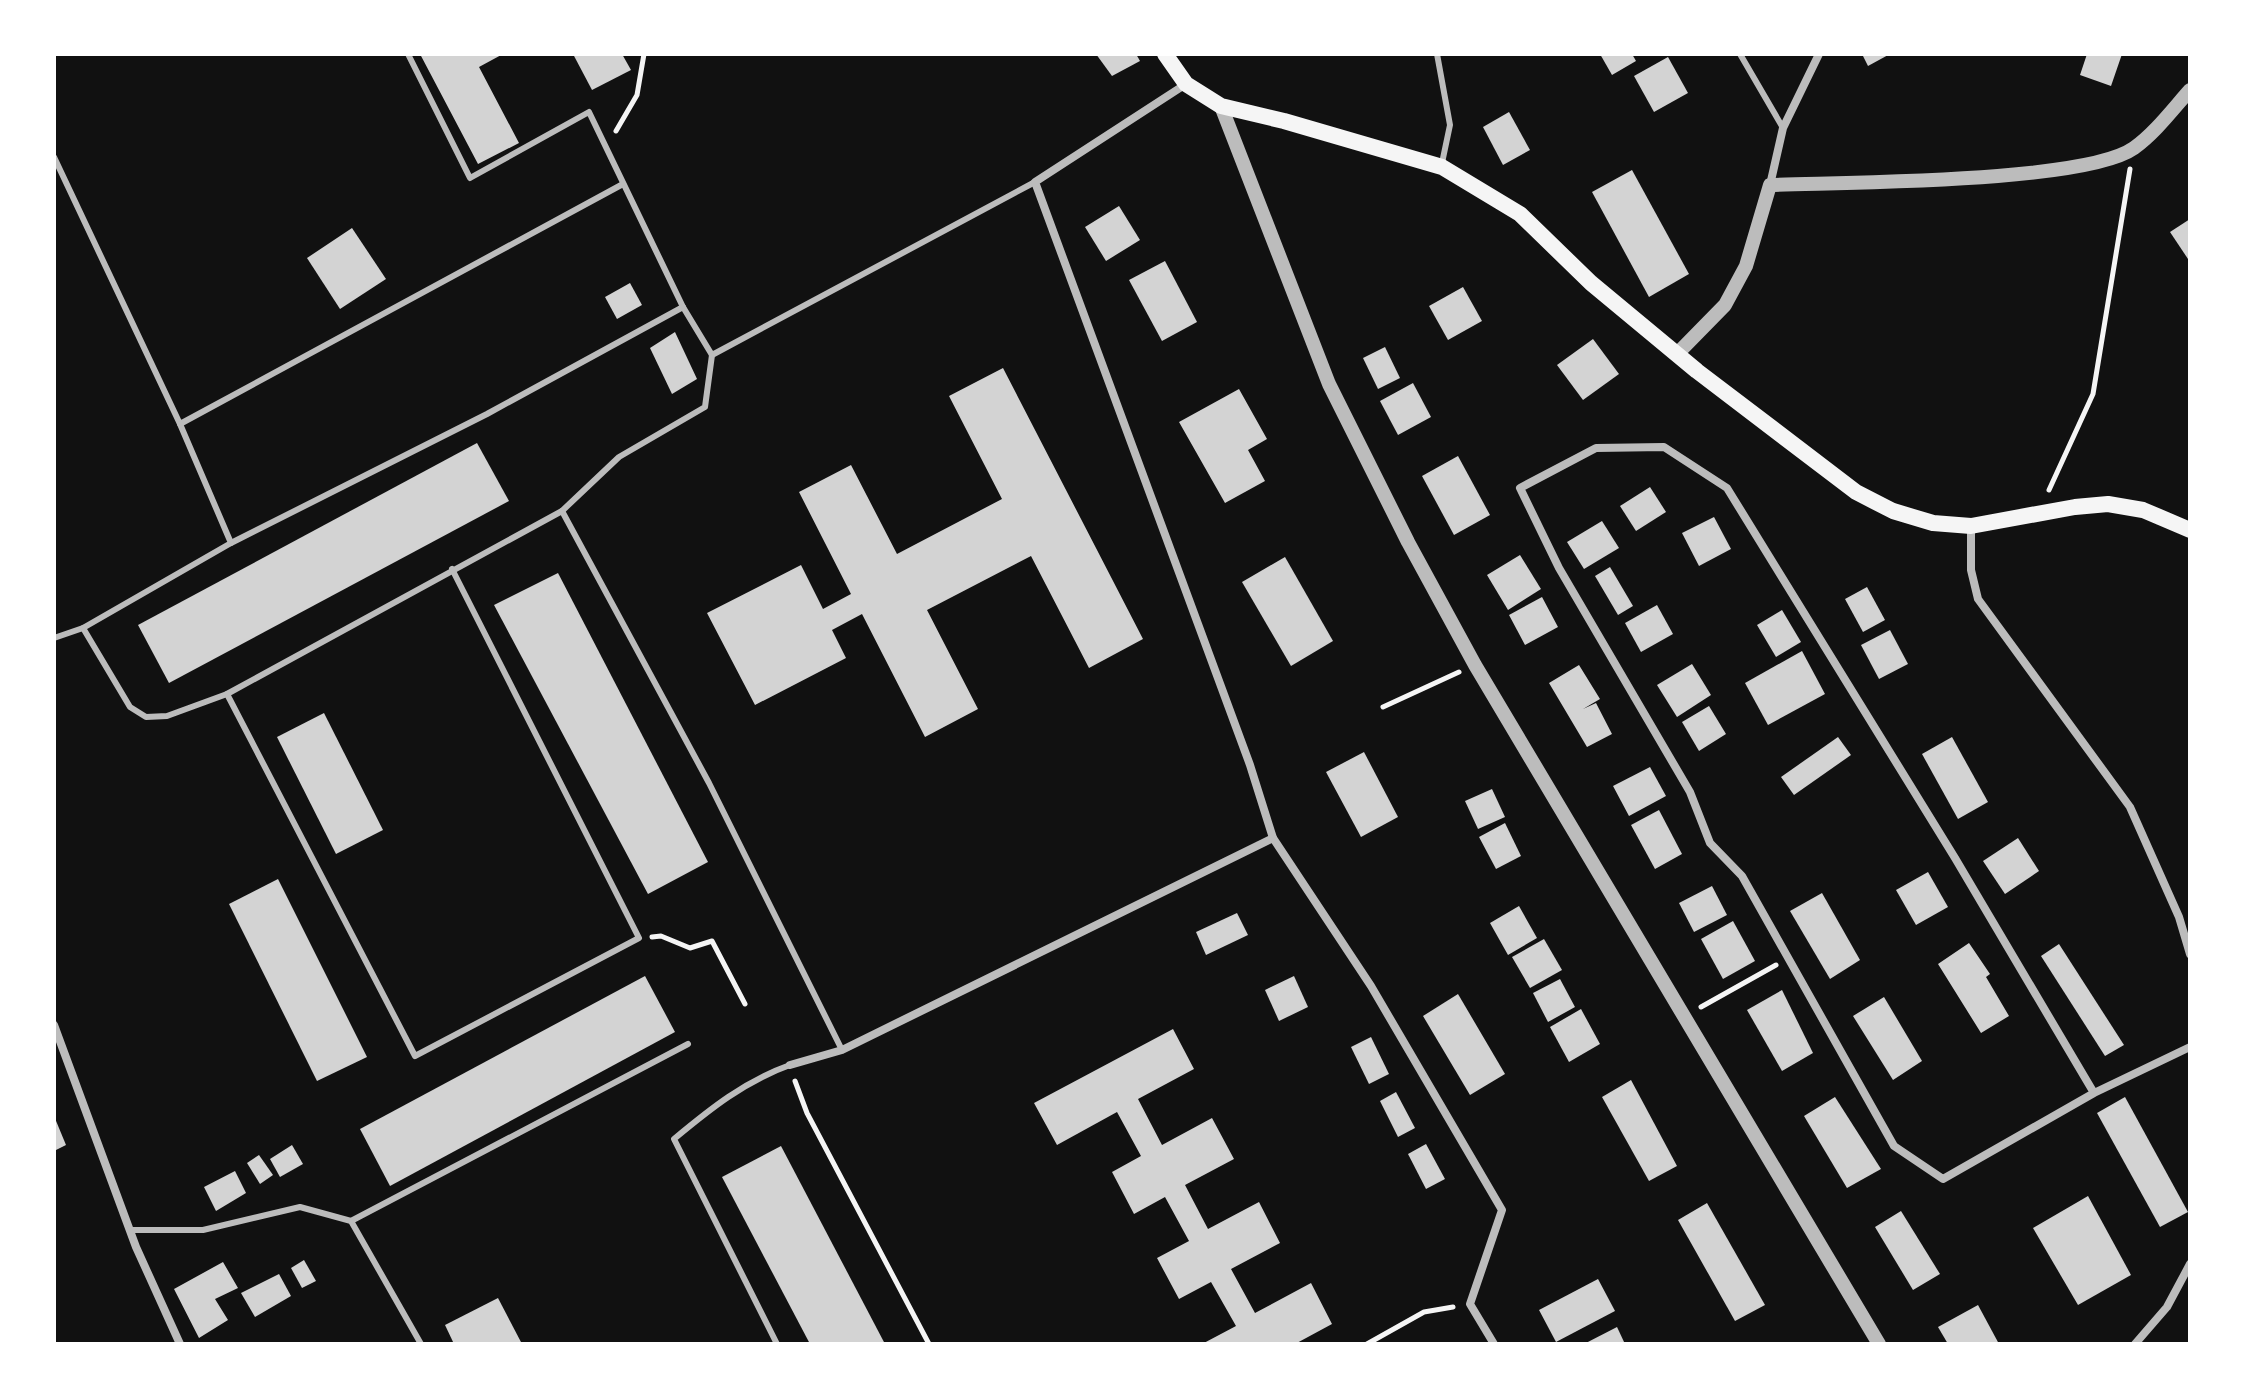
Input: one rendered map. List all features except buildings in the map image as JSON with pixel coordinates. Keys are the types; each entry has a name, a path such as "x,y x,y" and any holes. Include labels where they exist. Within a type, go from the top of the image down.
{"main road":[{"path":"1165,54 1186,84 1221,106 1442,167 1520,214 1591,283 1677,354 1856,492 1893,511 1933,523 1971,526 2108,504 2143,510 2190,530"}],"street":[{"path":"1677,354 1725,305 1746,266 1783,128 1819,54"},
{"path":"1186,84 1035,182 1244,750 1273,838 1371,986 1502,1210 1470,1304 1494,1344"},
{"path":"1770,185 1949,178 2103,162 2134,148 2190,90"},
{"path":"1221,106 1329,384 1475,665 1879,1344"},
{"path":"2094,1093 1955,858 1727,488 1664,447 1596,448 1520,488 1559,568 1690,792 1710,843 1742,876 1894,1146 1943,1179 2094,1093 2190,1047"},
{"path":"1971,526 1971,570 1978,599 2130,807 2179,917 2190,954"},
{"path":"790,1065 842,1050 1273,838"},
{"path":"54,1025 130,1230 180,1344"},
{"path":"2139,1343 2167,1307 2190,1264"}],"lane":[{"path":"83,628 130,707 146,717 167,716 227,694 562,511 619,457 705,407 712,355 683,307 589,112 470,178 408,54"},
{"path":"1437,54 1450,125 1442,167"},
{"path":"1740,54 1783,128"},
{"path":"54,157 180,424 231,543"},
{"path":"712,355 1035,182"},
{"path":"180,424 623,184"},
{"path":"54,638 83,628 231,543 487,414 683,307"},
{"path":"562,511 709,783 842,1050"},
{"path":"227,694 415,1056 639,938 452,569"},
{"path":"130,1230 203,1230 300,1207 351,1221 688,1044"},
{"path":"777,1344 674,1139 722,1099 767,1073 790,1065"},
{"path":"351,1221 421,1344"}],"path":[{"path":"618,145 616,131 637,95 644,54"},
{"path":"2047,493 2093,394 2134,148"},
{"path":"1383,707 1475,665"},
{"path":"639,938 661,936 690,948 712,941 745,1004"},
{"path":"1686,1015 1788,958"},
{"path":"790,1065 807,1113 929,1344"},
{"path":"1367,1344 1424,1312 1470,1304"}]}
